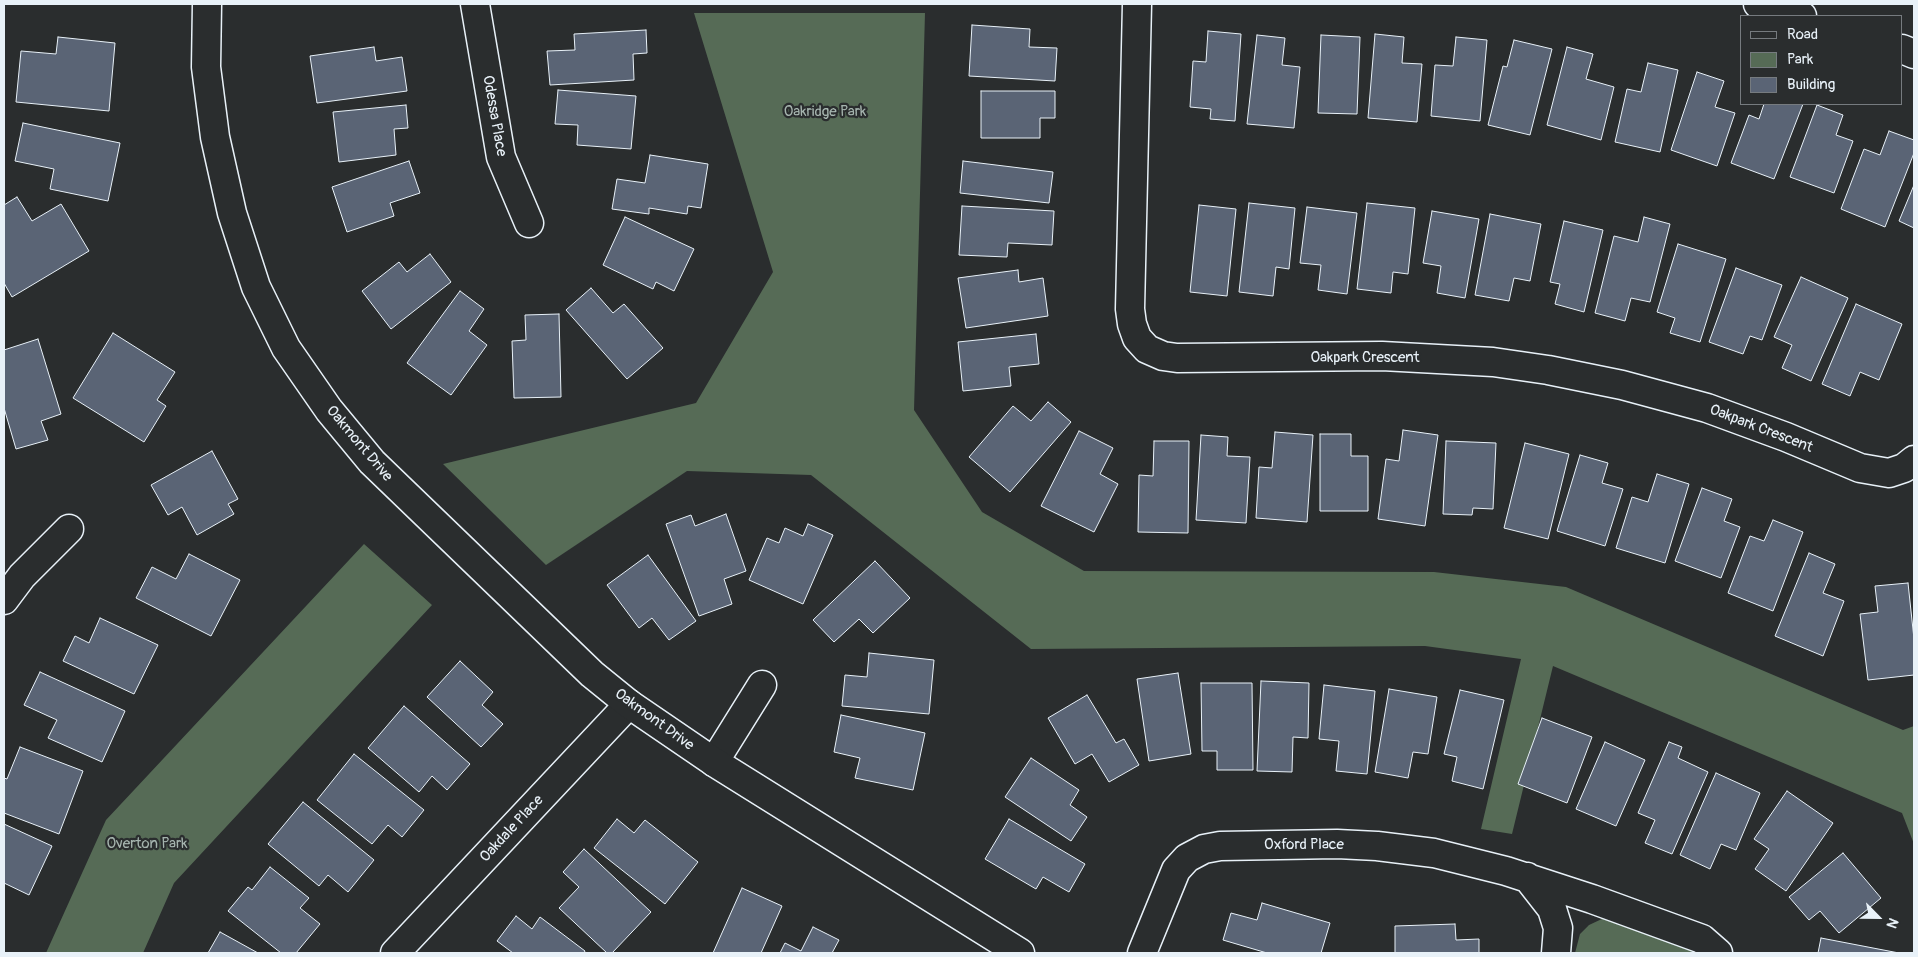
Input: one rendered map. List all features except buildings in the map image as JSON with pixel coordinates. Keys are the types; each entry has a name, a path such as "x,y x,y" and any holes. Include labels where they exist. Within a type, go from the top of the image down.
{"street":[{"name":"Oakmont Drive","path":"208,4 206,67 215,137 232,213 256,287 286,348 329,410 397,488 592,674 629,704 714,762 1020,953"},
{"name":"Odessa Place","path":"474,4 501,157 529,223"},
{"name":"Oakpark Crescent","path":"1137,4 1130,309 1132,324 1138,338 1147,349 1163,356 1177,358 1382,356 1493,362 1548,370 1622,385 1707,408 1786,437 1860,468 1889,473 1904,468 1914,460"},
{"path":"1758,4 1798,15"},
{"path":"4,600 22,576 69,529"},
{"path":"714,762 762,685"},
{"name":"Oakdale Place","path":"396,953 629,704"},
{"name":"Oxford Place","path":"1142,953 1176,870 1187,858 1212,848 1257,845 1377,846 1434,853 1527,877 1702,939 1718,953"},
{"path":"1527,877 1552,909 1558,928 1556,953"}],"green space":[{"name":"Oakridge Park","path":"694,13 925,13 914,410 982,512 1084,571 1434,572 1566,587 1903,730 1914,726 1914,844 1902,813 1553,666 1512,834 1481,829 1521,659 1425,646 1031,649 811,475 687,471 546,565 443,464 696,403 773,272"},
{"name":"Overton Park","path":"364,544 432,605 174,883 143,953 46,953 106,820"},
{"path":"1604,918 1620,920 1696,953 1575,953 1580,934 1589,925"}]}
